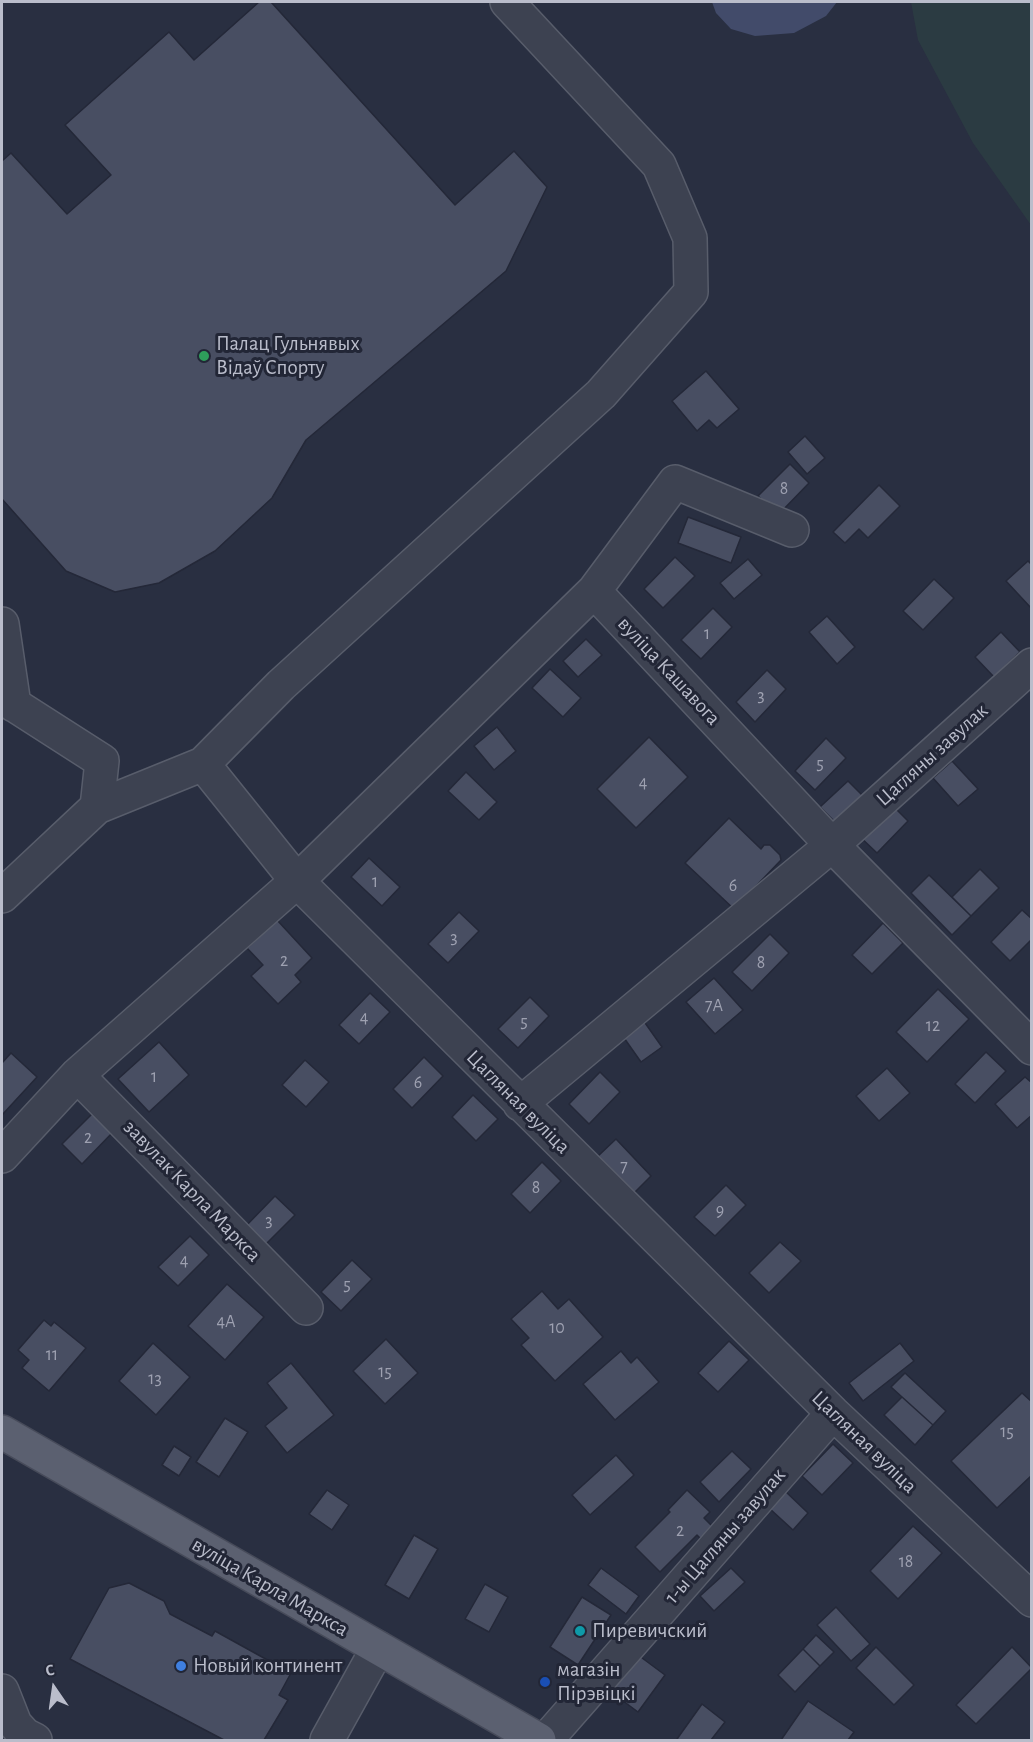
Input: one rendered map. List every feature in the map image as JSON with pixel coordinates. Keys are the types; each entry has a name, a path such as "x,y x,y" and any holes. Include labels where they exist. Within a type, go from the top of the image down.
{"main road":[{"name":"вуліца Карла Маркса","path":"2,1432 539,1740"}],"street":[{"path":"2,896 97,807 203,764 281,685 601,394 691,292 690,238 659,165 507,2"},
{"path":"2,1156 77,1075 297,881 594,591 675,482 792,530"},
{"name":"вуліца Кашавога","path":"594,591 832,844 1032,1048"},
{"path":"2,624 8,701 102,761 97,807"},
{"name":"Цагляны завулак","path":"520,1104 832,844 1032,665"},
{"name":"Цагляная вуліца","path":"203,764 297,881 833,1413 1032,1600"},
{"name":"завулак Карла Маркса","path":"77,1075 306,1308"},
{"name":"1-ы Цагляны завулак","path":"546,1740 833,1413"},
{"path":"327,1740 378,1648"},
{"path":"2,1691 15,1724 24,1735 35,1740"}],"shaded area":[{"path":"911,2 1031,2 1031,225 973,143 918,40"}],"water":[{"path":"712,2 837,2 826,16 794,33 755,36 731,29 716,13"}],"building":[{"name":"Палац Гульнявых Відаў Спорту","path":"259,2 271,2 455,205 514,151 547,187 506,271 306,440 272,498 215,551 159,583 115,592 66,571 2,499 2,161 11,153 67,214 111,175 65,125 169,32 194,60"},
{"path":"706,371 739,409 717,428 709,420 697,431 672,401"},
{"path":"805,436 825,458 807,474 788,452"},
{"path":"790,464 809,483 778,515 758,496"},
{"path":"879,485 900,506 868,538 859,529 845,543 833,532"},
{"path":"688,517 741,537 731,563 678,543"},
{"path":"675,557 695,576 663,608 644,589"},
{"path":"748,559 762,575 734,599 720,583"},
{"path":"1028,561 1032,565 1032,609 1006,581"},
{"path":"934,579 954,598 923,630 903,611"},
{"path":"713,608 732,627 701,659 681,640"},
{"path":"827,616 855,647 837,664 809,632"},
{"path":"1001,632 1020,652 994,677 975,657"},
{"path":"586,639 602,655 578,677 563,661"},
{"path":"550,669 581,698 563,717 532,688"},
{"path":"767,670 786,689 755,722 736,702"},
{"path":"497,727 516,751 494,770 474,746"},
{"path":"649,737 688,777 636,828 597,789"},
{"path":"826,738 846,758 815,790 795,771"},
{"path":"952,761 978,789 958,806 933,778"},
{"path":"466,772 497,802 479,820 448,791"},
{"path":"848,781 864,797 837,824 820,807"},
{"path":"889,802 908,821 877,853 857,834"},
{"path":"729,818 761,849 764,845 770,845 780,855 781,860 734,909 685,863"},
{"path":"369,858 400,887 382,906 351,877"},
{"path":"980,869 999,888 971,916 952,897"},
{"path":"929,875 971,916 952,935 911,893"},
{"path":"1022,910 1032,919 1032,939 1010,961 991,942"},
{"path":"459,912 479,931 448,963 428,944"},
{"path":"277,920 312,958 295,975 301,982 278,1004 251,976 263,965 247,948"},
{"path":"883,923 903,943 872,974 852,955"},
{"path":"770,934 789,953 752,991 732,972"},
{"path":"714,978 743,1010 715,1034 686,1002"},
{"path":"938,989 969,1019 927,1062 896,1032"},
{"path":"370,993 390,1012 359,1044 339,1025"},
{"path":"530,997 549,1016 518,1048 498,1029"},
{"path":"643,1020 662,1047 641,1062 622,1035"},
{"path":"159,1042 189,1075 149,1112 118,1079"},
{"path":"986,1052 1006,1071 975,1103 955,1084"},
{"path":"11,1053 37,1077 2,1115 2,1063"},
{"path":"424,1057 443,1076 412,1108 393,1089"},
{"path":"305,1060 329,1082 306,1107 282,1085"},
{"path":"887,1068 910,1093 879,1121 856,1096"},
{"path":"600,1072 620,1092 589,1124 569,1104"},
{"path":"1025,1077 1032,1083 1032,1115 1017,1128 995,1104"},
{"path":"473,1095 498,1119 476,1141 452,1117"},
{"path":"93,1113 113,1132 82,1164 62,1144"},
{"path":"616,1139 651,1176 632,1195 596,1158"},
{"path":"542,1162 561,1181 530,1213 511,1194"},
{"path":"726,1185 746,1205 715,1236 694,1217"},
{"path":"275,1196 295,1215 263,1247 244,1228"},
{"path":"190,1236 209,1255 178,1286 158,1267"},
{"path":"780,1242 801,1261 769,1293 749,1273"},
{"path":"352,1260 372,1279 341,1311 321,1292"},
{"path":"227,1284 264,1317 225,1360 188,1326"},
{"path":"542,1291 558,1309 569,1299 603,1337 555,1381 521,1345 529,1338 511,1319"},
{"path":"44,1320 51,1326 54,1322 86,1348 49,1391 22,1368 29,1360 18,1350"},
{"path":"386,1339 418,1373 385,1404 353,1371"},
{"path":"729,1341 749,1360 718,1392 698,1373"},
{"path":"153,1343 190,1377 156,1415 119,1381"},
{"path":"900,1343 914,1361 863,1401 849,1383"},
{"path":"621,1351 631,1363 637,1357 659,1382 615,1420 583,1384"},
{"path":"291,1363 334,1415 287,1453 265,1426 287,1408 267,1383"},
{"path":"905,1373 946,1411 933,1425 891,1387"},
{"path":"1022,1393 1032,1402 1032,1475 997,1508 951,1461"},
{"path":"902,1397 933,1425 915,1445 884,1415"},
{"path":"225,1418 248,1432 219,1477 196,1462"},
{"path":"833,1444 853,1463 822,1495 802,1476"},
{"path":"174,1446 191,1457 179,1476 162,1465"},
{"path":"732,1451 751,1469 719,1502 700,1482"},
{"path":"616,1455 634,1475 590,1515 572,1495"},
{"path":"327,1490 349,1505 332,1530 309,1514"},
{"path":"687,1490 710,1512 704,1518 714,1528 702,1540 697,1535 660,1572 635,1547 670,1512 668,1510"},
{"path":"785,1491 808,1513 793,1530 769,1508"},
{"path":"913,1526 942,1553 898,1599 870,1571"},
{"path":"414,1535 438,1549 409,1599 385,1585"},
{"path":"601,1568 639,1596 626,1614 588,1585"},
{"path":"731,1568 745,1582 714,1611 700,1596"},
{"name":"Новый континент","path":"129,1583 164,1601 170,1614 212,1636 215,1631 291,1673 279,1695 288,1700 264,1740 224,1740 70,1659 109,1588"},
{"path":"485,1584 508,1597 489,1632 465,1619"},
{"name":"Пиревичский","path":"582,1597 611,1615 578,1665 550,1647"},
{"path":"836,1607 870,1644 851,1661 817,1625"},
{"path":"816,1635 834,1652 820,1666 803,1649"},
{"path":"876,1647 914,1685 894,1705 856,1668"},
{"path":"1012,1647 1032,1668 976,1724 956,1705"},
{"path":"803,1649 820,1666 795,1692 778,1675"},
{"path":"634,1652 665,1675 638,1712 607,1689"},
{"path":"808,1701 854,1732 848,1740 781,1740"},
{"path":"702,1704 725,1722 711,1740 677,1739"}],"place":[{"name":"Палац Гульнявых Відаў Спорту","path":"204,356"},
{"name":"Пиревичский","path":"580,1631"},
{"name":"Новый континент","path":"181,1666"},
{"name":"магазін Пірэвіцкі","path":"545,1682"}]}
